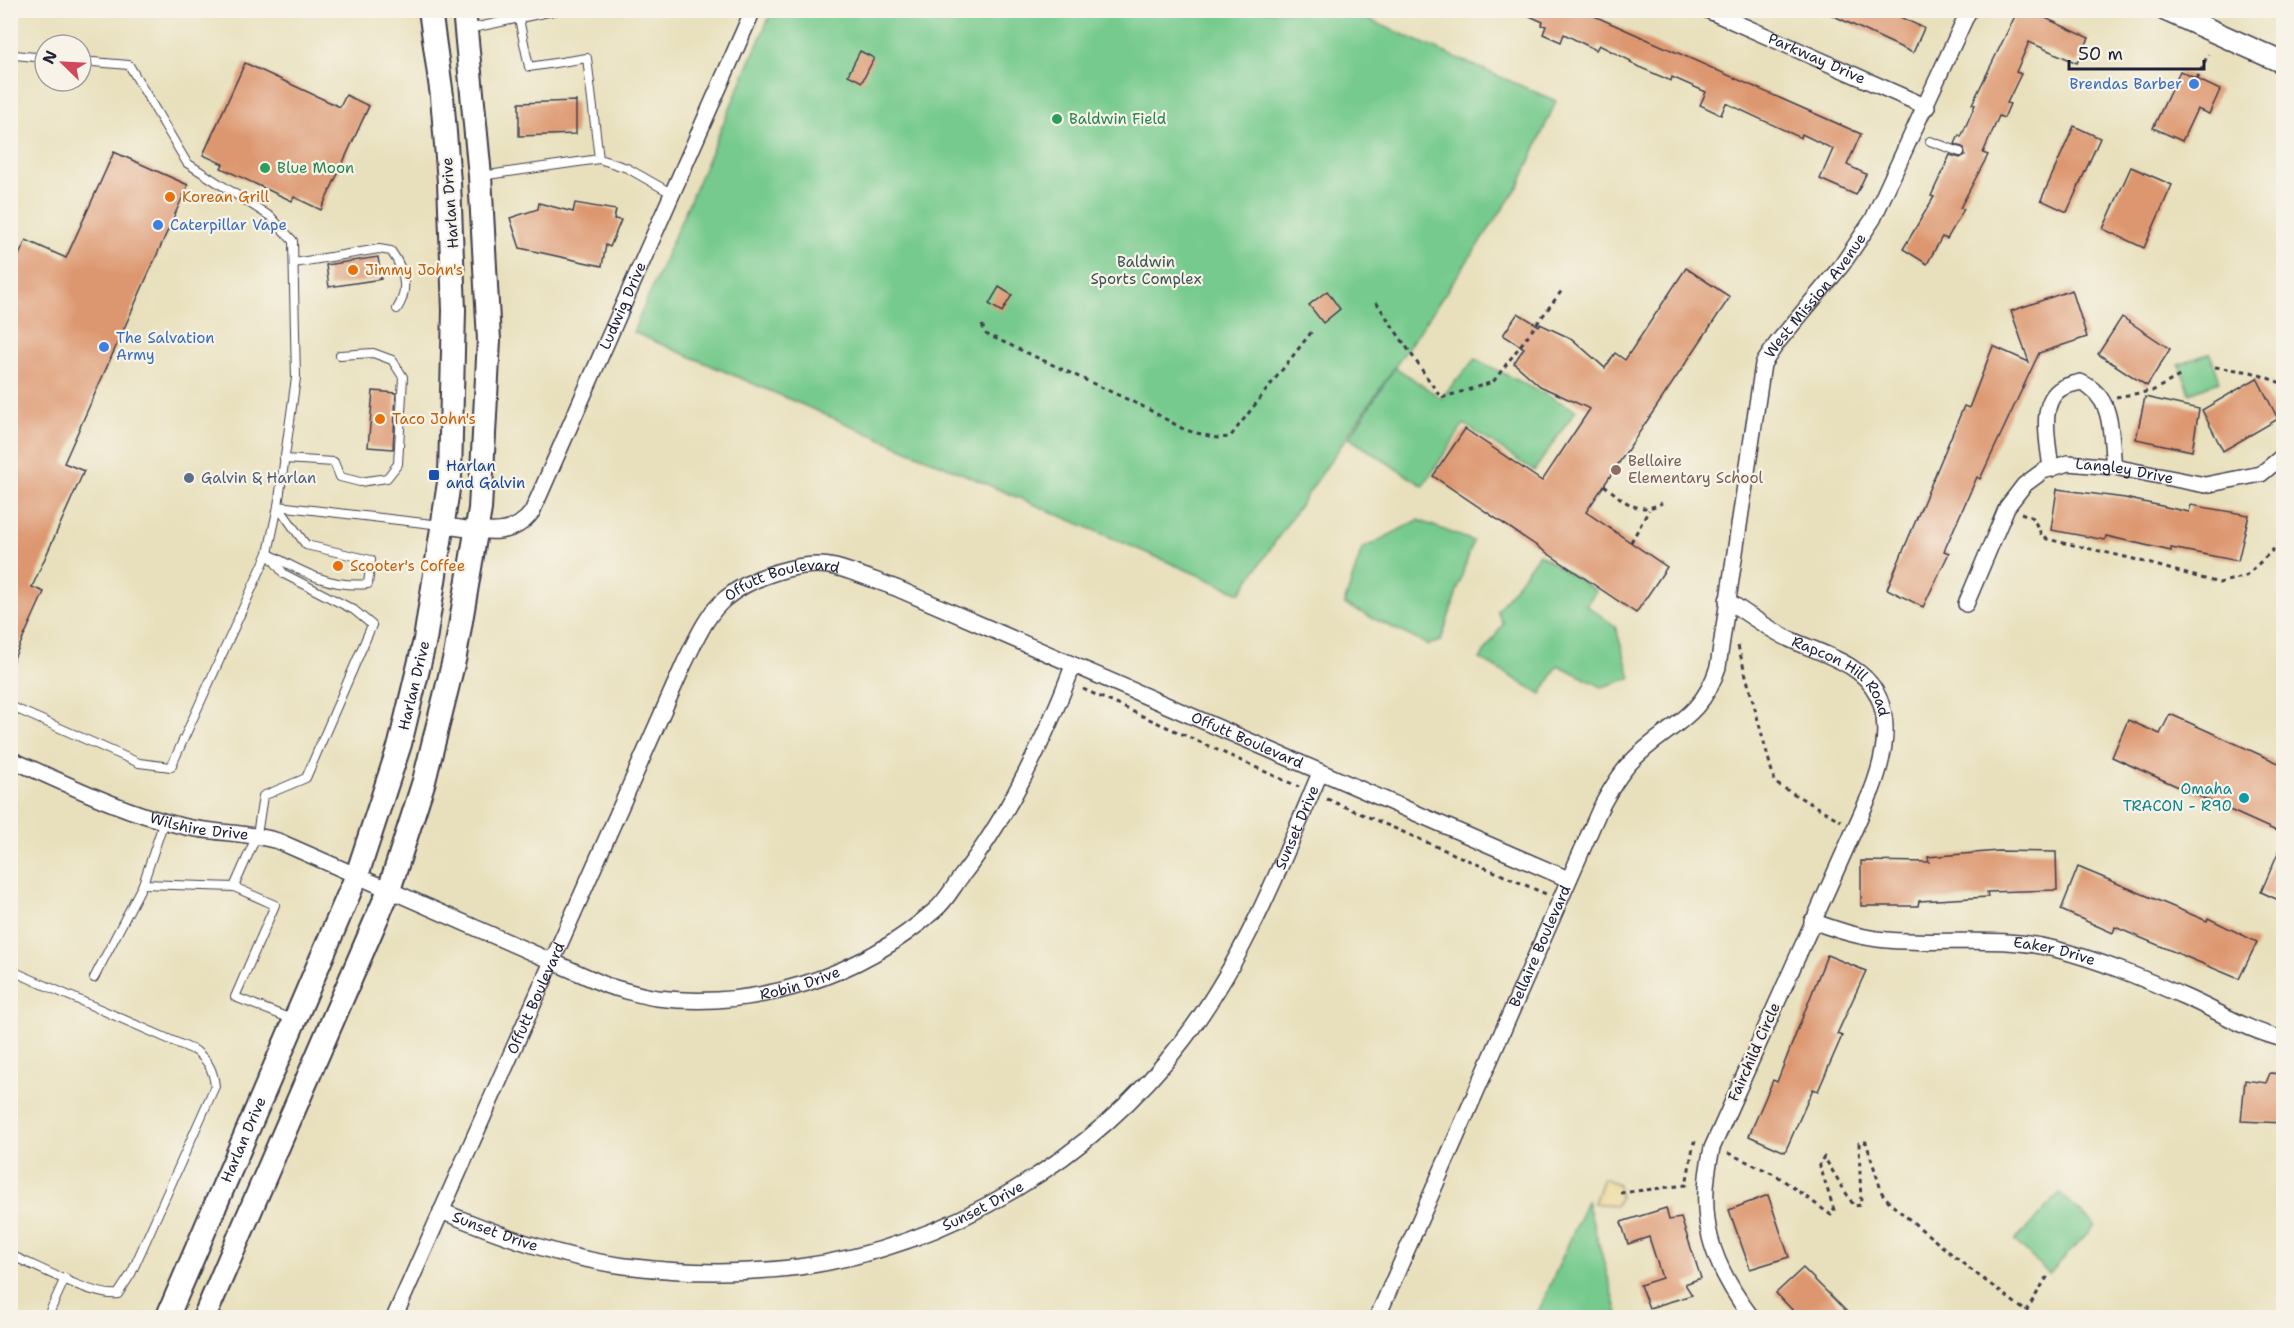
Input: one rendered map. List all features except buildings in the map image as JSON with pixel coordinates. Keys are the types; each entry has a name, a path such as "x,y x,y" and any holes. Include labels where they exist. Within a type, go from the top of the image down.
{"main road":[{"name":"Harlan Drive","path":"167,1317 357,875 381,805 413,697 444,526 452,436 453,251 443,107 430,10"},
{"name":"Harlan Drive","path":"204,1317 389,890 424,781 441,717 478,530 489,340 480,176 466,20"}],"street":[{"name":"Ludwig Drive","path":"444,526 508,531 523,525 532,512 753,10"},
{"name":"Parkway Drive","path":"1707,10 1927,107"},
{"name":"West Mission Avenue","path":"1726,600 1763,364 1777,343 1803,315 1864,234 1887,194 1969,10"},
{"path":"2165,10 2283,63"},
{"path":"2051,469 2047,428 2049,402 2061,388 2080,382 2094,388 2102,397 2109,420 2114,466"},
{"name":"Langley Drive","path":"1966,604 2007,507 2024,485 2051,469 2068,464 2114,466 2205,485 2261,474 2283,455"},
{"name":"Offutt Boulevard","path":"394,1317 684,664 703,629 726,598 757,580 793,566 833,566 896,588 1568,879"},
{"name":"Rapcon Hill Road","path":"1726,600 1787,638 1851,667 1864,677 1884,710 1887,733 1882,764 1872,790"},
{"name":"Bellaire Boulevard","path":"1377,1317 1568,879 1616,781 1653,742 1686,718 1701,703 1712,685 1718,667 1726,600"},
{"name":"Robin Drive","path":"389,890 608,986 655,998 707,1001 762,995 836,974 891,943 936,909 977,857 1003,818 1073,666"},
{"name":"Wilshire Drive","path":"10,759 110,803 179,826 257,835 278,841 389,890"},
{"name":"Sunset Drive","path":"441,1211 559,1252 624,1266 728,1272 800,1267 862,1253 913,1238 974,1211 1040,1175 1098,1130 1148,1082 1184,1041 1237,959 1259,915 1320,773"},
{"name":"Fairchild Circle","path":"1752,1317 1729,1287 1713,1250 1706,1217 1705,1176 1712,1148 1872,790"},
{"name":"Eaker Drive","path":"1812,921 1846,934 1887,940 1985,940 2054,949 2110,966 2183,996 2244,1025 2283,1039"}],"lane":[{"path":"466,20 519,19 558,10"},
{"path":"519,19 529,67 587,58 599,159"},
{"path":"15,55 33,57"},
{"path":"10,706 139,764 171,767 268,553 278,506 296,378 293,241 272,217 187,162 129,65 93,62"},
{"path":"1930,141 1960,152"},
{"path":"480,176 599,159 627,168 671,193"},
{"path":"294,263 379,249 391,251 405,278 404,299 397,309"},
{"path":"284,459 334,462 340,477 360,482 387,478 398,464 404,377 392,360 373,353 340,355"},
{"path":"278,506 444,526"},
{"path":"268,553 317,577 348,586 368,584 371,560 306,545 278,506"},
{"path":"234,887 257,835 262,796 306,778 372,625 354,610 284,574 268,553"},
{"path":"94,978 143,884 164,821"},
{"path":"143,884 234,887 274,905 235,997 295,1021"},
{"path":"10,970 196,1052 207,1060 214,1073 215,1086 123,1288 118,1294 111,1295 10,1255"},
{"path":"47,1317 65,1278"}],"path":[{"path":"2197,79 2208,54"},
{"path":"1376,302 1441,398 1493,382 1563,289"},
{"path":"982,325 986,334 1146,408 1185,430 1217,438 1230,437 1313,330"},
{"path":"2215,367 2251,372 2283,384"},
{"path":"2102,397 2152,391 2183,374"},
{"path":"1604,485 1635,507 1650,509"},
{"path":"1631,542 1650,509 1662,503"},
{"path":"2007,507 2033,518 2042,536 2048,539 2130,558 2219,583 2246,576 2283,539"},
{"path":"1736,638 1775,783 1828,815"},
{"path":"1712,1148 1776,1174 1831,1215 1834,1210 1819,1163 1824,1157 1854,1206 1861,1204 1859,1143 1866,1142 1882,1193 1892,1205 2035,1317"},
{"path":"1620,1192 1686,1185"},
{"path":"2025,1311 2049,1274"}],"green space":[{"name":"Baldwin Sports Complex","path":"772,11 1349,11 1556,101 1520,184 1240,593 633,332"},
{"path":"2210,353 2220,381 2190,393 2179,365"},
{"path":"1475,359 1576,410 1534,471 1464,424 1423,486 1349,438 1395,367 1441,398"},
{"path":"1418,520 1473,541 1441,641 1428,645 1344,604 1362,549"},
{"path":"1539,554 1596,591 1586,605 1615,626 1631,678 1602,687 1558,665 1541,694 1480,659 1503,624 1497,611"},
{"path":"2060,1193 2095,1225 2049,1274 2015,1241"},
{"path":"1587,1201 1619,1317 1536,1317"}],"sand":[{"path":"1603,1178 1618,1184 1620,1198 1616,1206 1594,1203"}],"place":[{"name":"Brendas Barber","path":"2194,84"},
{"name":"Baldwin Field","path":"1057,119"},
{"name":"Blue Moon","path":"265,168"},
{"name":"Korean Grill","path":"170,197"},
{"name":"Caterpillar Vape","path":"158,225"},
{"name":"Jimmy John's","path":"353,270"},
{"name":"The Salvation Army","path":"104,347"},
{"name":"Taco John's","path":"380,419"},
{"name":"Bellaire Elementary School","path":"1616,470"},
{"name":"Harlan and Galvin","path":"434,475"},
{"name":"Galvin & Harlan","path":"189,478"},
{"name":"Scooter's Coffee","path":"338,566"},
{"name":"Omaha TRACON - R90","path":"2244,798"}]}
